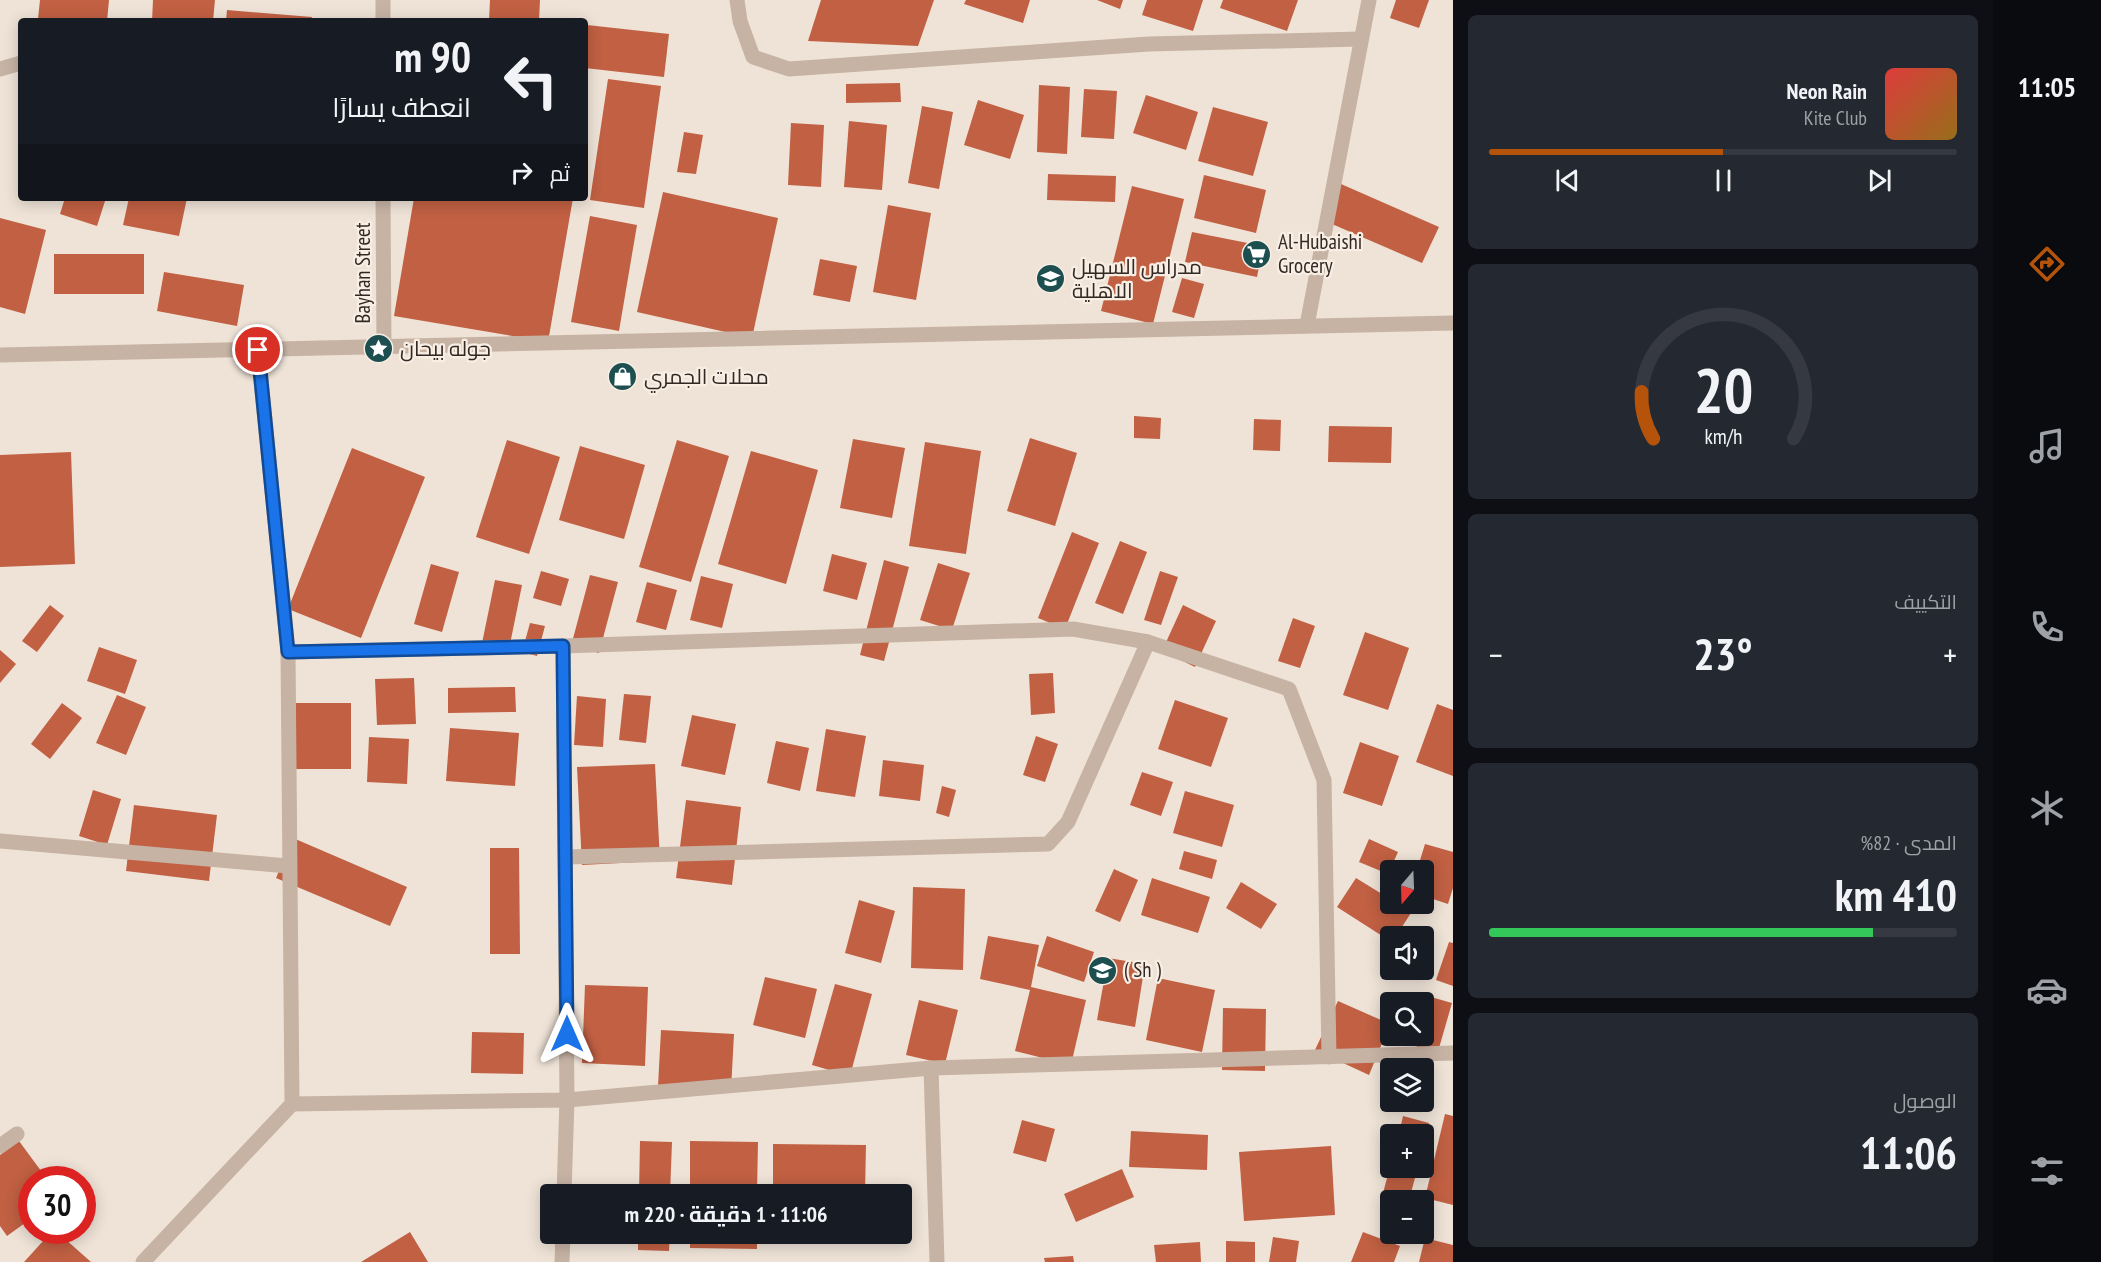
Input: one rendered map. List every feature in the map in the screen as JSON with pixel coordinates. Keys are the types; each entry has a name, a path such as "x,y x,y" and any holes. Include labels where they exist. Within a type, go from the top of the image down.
{"street":[{"path":"383,0 383,18"},
{"path":"737,0 740,21 753,57 789,69 1149,44 1361,39"},
{"path":"1307,325 1370,0"},
{"path":"0,69 18,64"},
{"name":"Bayhan Street","path":"383,201 384,347"},
{"path":"0,355 1453,323"},
{"path":"143,1262 291,1104 288,652 258,350"},
{"path":"288,652 563,646 1073,628 1148,642 1289,689 1324,780 1329,1057"},
{"path":"566,856 1048,844 1068,822 1148,642"},
{"path":"563,646 567,1100 564,1184"},
{"path":"0,842 288,866"},
{"path":"291,1104 567,1100 931,1068 1453,1053"},
{"path":"931,1068 937,1262"},
{"path":"0,1146 17,1134"},
{"path":"562,1262 563,1244"}],"building":[{"path":"40,0 109,0 107,18 38,18"},
{"path":"153,0 215,0 213,18 152,18"},
{"path":"490,0 540,0 539,18 489,18"},
{"path":"821,0 934,0 918,46 808,41"},
{"path":"966,0 1030,0 1023,23 964,4"},
{"path":"1097,0 1123,0 1120,9"},
{"path":"1147,0 1203,0 1193,31 1142,15"},
{"path":"1223,0 1298,0 1287,31 1220,8"},
{"path":"1396,0 1429,0 1419,28 1390,18"},
{"path":"227,10 312,17 312,18 226,18"},
{"path":"588,25 669,34 664,77 588,68"},
{"path":"608,79 661,86 644,208 590,200"},
{"path":"900,83 901,102 846,103 846,84"},
{"path":"1039,85 1070,87 1067,154 1037,152"},
{"path":"1084,89 1117,91 1114,139 1081,137"},
{"path":"1146,95 1198,112 1186,150 1133,133"},
{"path":"978,100 1024,115 1010,159 964,145"},
{"path":"922,106 953,112 939,189 908,183"},
{"path":"1213,107 1268,122 1253,176 1198,161"},
{"path":"849,121 887,125 882,190 844,187"},
{"path":"791,123 824,125 821,187 788,185"},
{"path":"684,132 703,135 696,174 677,172"},
{"path":"1048,174 1116,176 1115,202 1047,200"},
{"path":"1204,175 1266,190 1256,233 1194,218"},
{"path":"1341,184 1439,227 1422,263 1325,221"},
{"path":"1132,186 1184,199 1153,324 1101,311"},
{"path":"663,192 778,218 752,338 637,312"},
{"path":"64,201 105,201 97,226 60,214"},
{"path":"128,201 186,201 179,236 123,225"},
{"path":"413,201 572,201 548,342 394,316"},
{"path":"888,205 931,213 916,300 873,292"},
{"path":"590,216 637,225 619,331 571,322"},
{"path":"0,218 46,230 25,314 0,307"},
{"path":"1192,232 1263,246 1257,277 1185,262"},
{"path":"54,254 144,254 144,294 54,294"},
{"path":"820,259 857,266 850,302 813,295"},
{"path":"164,272 244,285 237,326 157,311"},
{"path":"1182,278 1204,284 1194,318 1172,312"},
{"path":"1134,416 1161,418 1160,439 1134,438"},
{"path":"1254,419 1281,420 1280,451 1253,450"},
{"path":"1329,426 1392,427 1391,463 1328,462"},
{"path":"1030,438 1077,453 1055,526 1007,511"},
{"path":"853,439 905,448 892,518 840,508"},
{"path":"507,440 560,457 529,554 476,537"},
{"path":"677,440 729,456 691,582 639,567"},
{"path":"925,442 981,451 966,554 909,546"},
{"path":"580,446 645,465 624,539 559,520"},
{"path":"352,448 425,477 361,638 288,609"},
{"path":"751,451 818,470 786,584 718,564"},
{"path":"71,452 75,564 0,567 0,455"},
{"path":"1072,532 1099,543 1065,629 1038,618"},
{"path":"1120,541 1147,552 1123,614 1095,603"},
{"path":"832,554 867,563 857,600 823,591"},
{"path":"884,560 909,567 884,661 860,655"},
{"path":"938,563 970,573 952,630 920,620"},
{"path":"431,564 459,572 442,632 414,624"},
{"path":"541,571 569,579 561,606 533,598"},
{"path":"1160,571 1178,577 1161,625 1144,620"},
{"path":"590,575 618,582 599,653 571,646"},
{"path":"701,576 733,584 722,628 690,620"},
{"path":"495,580 522,585 508,654 481,648"},
{"path":"647,582 677,590 666,630 636,622"},
{"path":"50,605 64,616 37,652 22,641"},
{"path":"1183,605 1216,621 1195,667 1162,651"},
{"path":"1293,618 1315,626 1300,668 1278,661"},
{"path":"530,623 545,626 537,656 522,652"},
{"path":"1365,632 1409,648 1388,710 1343,695"},
{"path":"99,647 137,660 125,694 87,681"},
{"path":"0,650 16,664 0,683"},
{"path":"1053,673 1055,713 1031,715 1029,674"},
{"path":"414,678 416,724 377,725 375,679"},
{"path":"515,687 516,712 448,713 448,688"},
{"path":"624,694 651,696 646,743 619,740"},
{"path":"117,695 146,707 126,755 96,743"},
{"path":"577,696 606,699 603,747 574,745"},
{"path":"1175,700 1228,718 1211,767 1158,749"},
{"path":"62,703 82,718 50,759 31,744"},
{"path":"293,703 351,703 351,769 294,769"},
{"path":"1437,704 1453,710 1453,776 1416,762"},
{"path":"692,715 736,724 725,775 681,766"},
{"path":"450,728 519,733 515,786 446,781"},
{"path":"826,729 866,736 855,797 816,791"},
{"path":"1036,736 1058,744 1045,782 1023,775"},
{"path":"369,737 409,739 407,784 367,782"},
{"path":"776,741 809,748 800,791 767,783"},
{"path":"1360,742 1399,756 1382,806 1343,793"},
{"path":"883,760 924,765 920,801 879,796"},
{"path":"655,764 660,861 582,865 577,767"},
{"path":"1142,772 1173,782 1161,816 1130,805"},
{"path":"942,786 956,790 949,817 936,813"},
{"path":"93,790 121,799 107,845 79,836"},
{"path":"1185,791 1234,805 1222,847 1173,833"},
{"path":"686,800 741,807 732,885 676,878"},
{"path":"134,805 217,815 209,881 126,871"},
{"path":"293,838 407,887 390,926 276,878"},
{"path":"1369,839 1398,852 1394,860 1380,860 1380,871 1359,862"},
{"path":"1425,844 1453,852 1453,888 1448,904 1434,899 1434,860 1420,860"},
{"path":"490,848 519,848 520,954 490,954"},
{"path":"1184,851 1217,860 1212,879 1179,869"},
{"path":"1114,869 1138,880 1120,922 1095,911"},
{"path":"1152,878 1210,897 1198,933 1141,915"},
{"path":"1356,878 1380,893 1380,914 1410,914 1403,926 1380,926 1380,935 1337,907"},
{"path":"1241,882 1277,904 1261,929 1226,908"},
{"path":"913,887 965,889 963,970 911,968"},
{"path":"859,900 895,911 881,963 845,953"},
{"path":"988,936 1039,945 1031,987 1086,1000 1071,1065 1015,1051 1030,990 980,979"},
{"path":"1047,936 1094,952 1084,982 1037,966"},
{"path":"1449,942 1453,943 1453,986 1436,980"},
{"path":"1108,958 1145,964 1135,1027 1097,1020"},
{"path":"765,977 817,989 805,1038 753,1025"},
{"path":"1158,978 1215,990 1202,1052 1146,1040"},
{"path":"835,984 872,994 850,1076 812,1065"},
{"path":"585,985 648,987 645,1066 582,1063"},
{"path":"1434,998 1452,1003 1437,1055 1416,1049 1417,1046 1434,1046"},
{"path":"919,1000 958,1010 945,1064 906,1055"},
{"path":"1338,1001 1380,1020 1381,1046 1369,1075 1315,1050"},
{"path":"1223,1008 1266,1009 1265,1071 1222,1070"},
{"path":"661,1030 734,1034 731,1090 658,1086"},
{"path":"472,1032 524,1033 523,1074 471,1073"},
{"path":"1445,1114 1453,1116 1453,1205 1434,1200 1434,1190 1427,1190 1430,1178 1434,1178 1434,1160"},
{"path":"1403,1116 1429,1123 1429,1124 1401,1124"},
{"path":"1022,1120 1055,1129 1046,1162 1013,1153"},
{"path":"1131,1131 1208,1135 1207,1170 1129,1167"},
{"path":"19,1141 37,1166 18,1166 18,1228 7,1236 0,1226 0,1155"},
{"path":"640,1141 672,1142 670,1184 639,1184"},
{"path":"690,1141 758,1142 757,1184 690,1184"},
{"path":"773,1144 866,1145 865,1184 773,1184"},
{"path":"1331,1146 1335,1215 1244,1221 1239,1152"},
{"path":"1122,1169 1134,1197 1076,1222 1064,1194"},
{"path":"1387,1178 1415,1178 1412,1190 1384,1190"},
{"path":"410,1232 428,1262 361,1262"},
{"path":"1363,1232 1380,1238 1380,1244 1400,1246 1394,1262 1351,1262"},
{"path":"1273,1237 1299,1241 1296,1262 1269,1262"},
{"path":"1434,1240 1453,1245 1453,1262 1419,1262 1424,1244 1434,1244"},
{"path":"1226,1241 1255,1242 1255,1262 1226,1262"},
{"path":"1200,1242 1201,1262 1156,1262 1154,1245"},
{"path":"40,1244 71,1244 91,1262 24,1262"},
{"path":"638,1244 669,1244 669,1251 638,1250"},
{"path":"690,1244 757,1244 757,1249 690,1248"},
{"path":"1073,1256 1074,1262 1045,1262 1044,1258"}],"place":[{"name":"Al-Hubaishi Grocery","path":"1257,254"},
{"name":"مدراس السهيل الاهلية","path":"1051,279"},
{"name":"جوله بيحان","path":"379,349"},
{"name":"محلات الجمري","path":"623,377"},
{"name":"( Sh )","path":"1103,970"}],"route":[{"path":"258,350 288,652 563,646 567,1034"}]}
